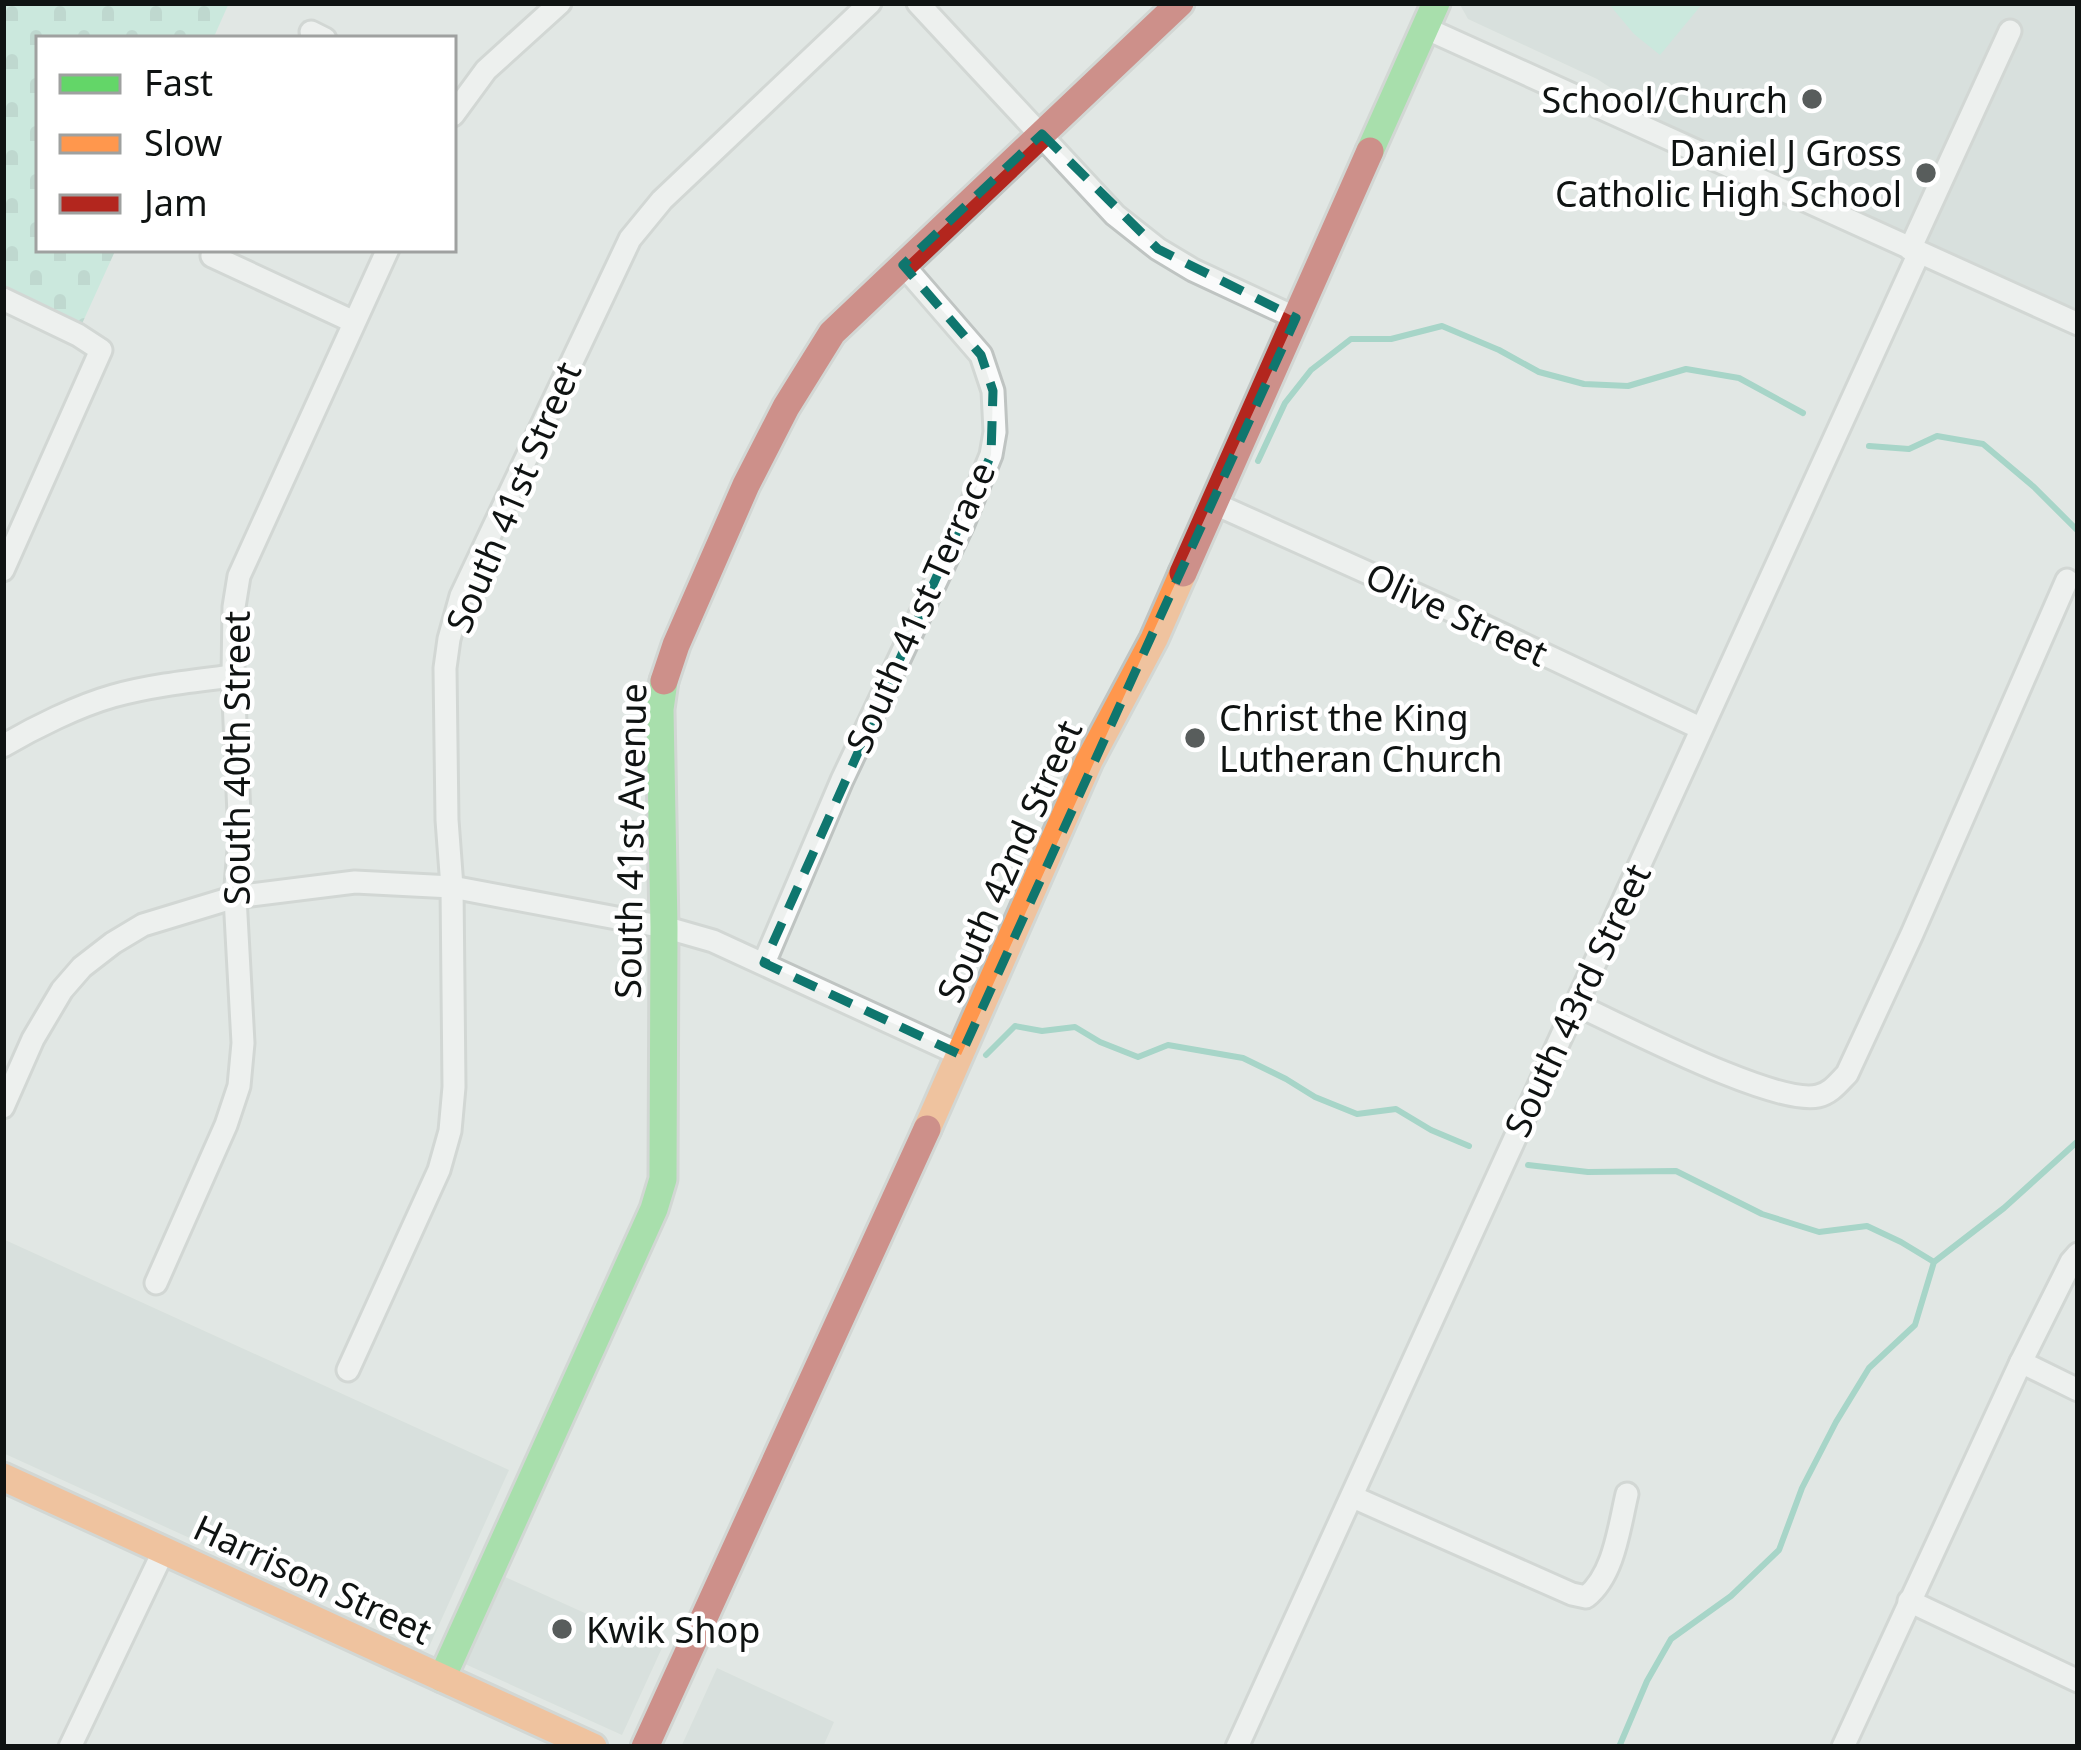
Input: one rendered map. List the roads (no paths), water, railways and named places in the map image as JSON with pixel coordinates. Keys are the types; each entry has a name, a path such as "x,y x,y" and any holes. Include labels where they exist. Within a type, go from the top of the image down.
{"street":[{"path":"456,106 486,70 560,3"},
{"name":"South 41st Street","path":"348,1370 439,1170 450,1131 454,1087 446,668 461,596 630,239 662,200 870,3"},
{"path":"918,3 1115,215 1193,271 1296,318"},
{"name":"South 41st Avenue","path":"442,1678 654,1209 663,1179 660,709 676,645 780,415 832,333 1180,3"},
{"path":"1431,15 1914,251 2078,324"},
{"name":"South 42nd Street","path":"645,1747 961,1055 1089,761 1154,639 1431,15"},
{"name":"South 43rd Street","path":"1237,1747 1577,1005 2010,31"},
{"name":"South 40th Street","path":"156,1283 239,1086 243,1043 236,897 240,838 233,676 238,576 387,252"},
{"path":"212,256 354,322"},
{"name":"South 41st Terrace","path":"764,963 991,455 994,392 981,356 903,265"},
{"path":"3,299 100,350 3,570"},
{"name":"Olive Street","path":"1213,503 1700,728"},
{"path":"1577,1005 1753,1085 1785,1095 1814,1097 1831,1091 1846,1074 1912,934 2067,580"},
{"path":"3,746 110,697 233,676"},
{"path":"3,1107 47,1014 82,967 143,925 236,897 355,882 452,887 664,927 713,941 961,1055"},
{"path":"1843,1747 2020,1361 2078,1254"},
{"path":"2020,1361 2078,1390"},
{"name":"Harrison Street","path":"3,1477 593,1747"},
{"path":"1352,1497 1586,1597 1599,1587 1628,1494"},
{"path":"70,1747 164,1550"},
{"path":"1910,1601 2078,1681"}],"waterway":[{"path":"1258,461 1285,403 1311,370 1351,339 1391,339 1442,326 1539,372 1584,384 1628,386 1686,369 1739,378 1803,413"},
{"path":"1869,446 1909,449 1937,436 1983,444 2078,531"},
{"path":"986,1055 1015,1026 1042,1031 1075,1027 1138,1057 1168,1045 1243,1058 1357,1114 1396,1109 1469,1146"},
{"path":"1619,1747 1671,1639 1731,1596 1779,1550 1802,1488 1836,1422 1869,1368 1915,1325 1934,1262 2004,1208 2078,1141"},
{"path":"1528,1165 1588,1172 1676,1171 1762,1214 1819,1232 1867,1226 1934,1262"}],"place":[{"name":"School/Church","path":"1812,99"},
{"name":"Daniel J Gross Catholic High School","path":"1926,173"},
{"name":"Christ the King Lutheran Church","path":"1195,738"},
{"name":"Kwik Shop","path":"562,1629"}]}
